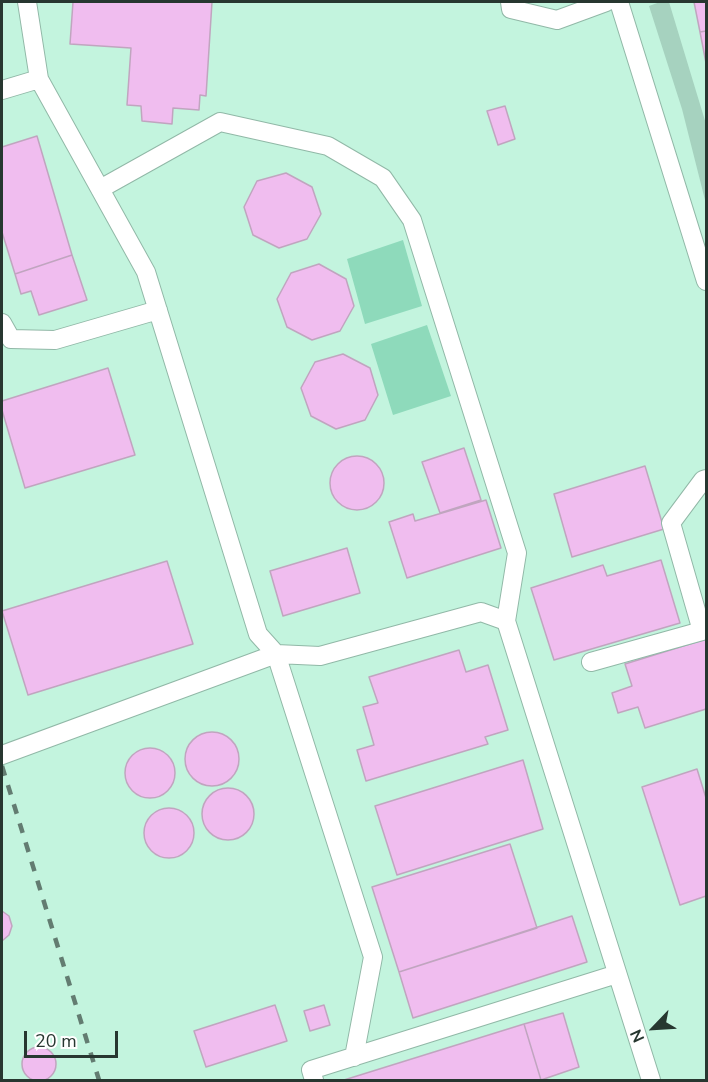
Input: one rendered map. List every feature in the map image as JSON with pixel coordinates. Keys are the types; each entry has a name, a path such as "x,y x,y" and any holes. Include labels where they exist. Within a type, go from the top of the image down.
{"lane":[{"path":"27,2 39,79 146,273 258,634 276,654 373,957 354,1056"},
{"path":"510,2 512,9 557,20 606,2"},
{"path":"619,2 706,281"},
{"path":"2,90 39,79"},
{"path":"100,189 220,122 328,146 382,178 412,220 517,553 506,621 651,1080"},
{"path":"2,323 11,339 55,340 158,310"},
{"path":"591,662 702,631 671,523 706,479"},
{"path":"2,755 276,654 320,656 481,612 506,621"},
{"path":"314,1080 311,1070 617,974"}],"shaded area":[{"path":"2,2 706,2 706,1080 2,1080"},
{"path":"669,2 706,124 706,204 682,109 649,6"},
{"path":"403,240 422,306 365,324 347,259"},
{"path":"427,325 451,396 393,415 371,344"}],"building":[{"path":"73,2 212,2 206,96 200,95 199,110 173,108 172,124 142,121 141,106 127,105 131,48 70,44"},
{"path":"694,2 706,2 706,31 700,32"},
{"path":"706,31 706,63 700,32"},
{"path":"505,106 515,139 498,145 487,111"},
{"path":"37,136 72,255 15,274 2,232 2,147"},
{"path":"286,173 312,187 321,214 307,239 279,248 253,235 244,207 257,181"},
{"path":"72,255 87,300 39,315 31,291 21,294 15,274"},
{"path":"319,264 346,279 354,306 340,331 312,340 287,327 277,299 291,273"},
{"path":"343,354 370,368 378,395 365,420 336,429 311,416 301,388 315,362"},
{"path":"108,368 135,455 25,488 2,410 2,401"},
{"path":"464,448 481,500 440,513 422,462"},
{"path":"352,456 362,456 372,460 380,468 384,483 380,498 372,506 362,510 352,510 342,506 334,498 330,488 330,478 334,468 342,460"},
{"path":"645,466 664,529 572,557 554,494"},
{"path":"486,500 501,548 407,578 389,522 413,514 415,521"},
{"path":"347,548 360,593 283,616 270,571"},
{"path":"661,560 680,623 554,660 531,588 603,565 607,576"},
{"path":"167,561 193,644 28,695 2,611"},
{"path":"706,639 706,709 645,728 638,707 618,713 612,693 632,686 625,664"},
{"path":"459,650 466,672 488,665 508,730 485,737 488,744 366,781 357,750 374,745 363,707 378,703 369,677"},
{"path":"212,732 222,734 231,740 237,749 239,759 237,769 231,778 222,784 212,786 202,784 193,778 187,769 185,759 187,749 193,740 202,734"},
{"path":"145,748 155,748 168,755 175,768 175,778 168,791 155,798 145,798 136,794 129,787 125,778 125,768 129,759 136,752"},
{"path":"523,760 543,829 397,875 375,806"},
{"path":"697,769 706,798 706,896 680,905 642,787"},
{"path":"223,788 233,788 242,792 250,800 254,814 250,828 242,836 233,840 223,840 214,836 206,828 202,819 202,809 206,800 214,792"},
{"path":"164,808 174,808 187,815 194,828 194,838 187,851 174,858 164,858 155,854 148,847 144,838 144,828 148,819 155,812"},
{"path":"510,844 537,928 399,972 372,887"},
{"path":"2,911 9,916 12,926 9,935 2,941"},
{"path":"572,916 587,962 413,1018 399,972"},
{"path":"275,1005 287,1041 206,1067 194,1031"},
{"path":"324,1005 330,1025 310,1031 304,1011"},
{"path":"563,1013 579,1067 541,1080 524,1024"},
{"path":"524,1024 541,1080 344,1080"},
{"path":"39,1047 51,1052 56,1064 51,1076 39,1081 27,1076 22,1064 27,1052"}],"railway":[{"path":"2,766 99,1080"}]}
